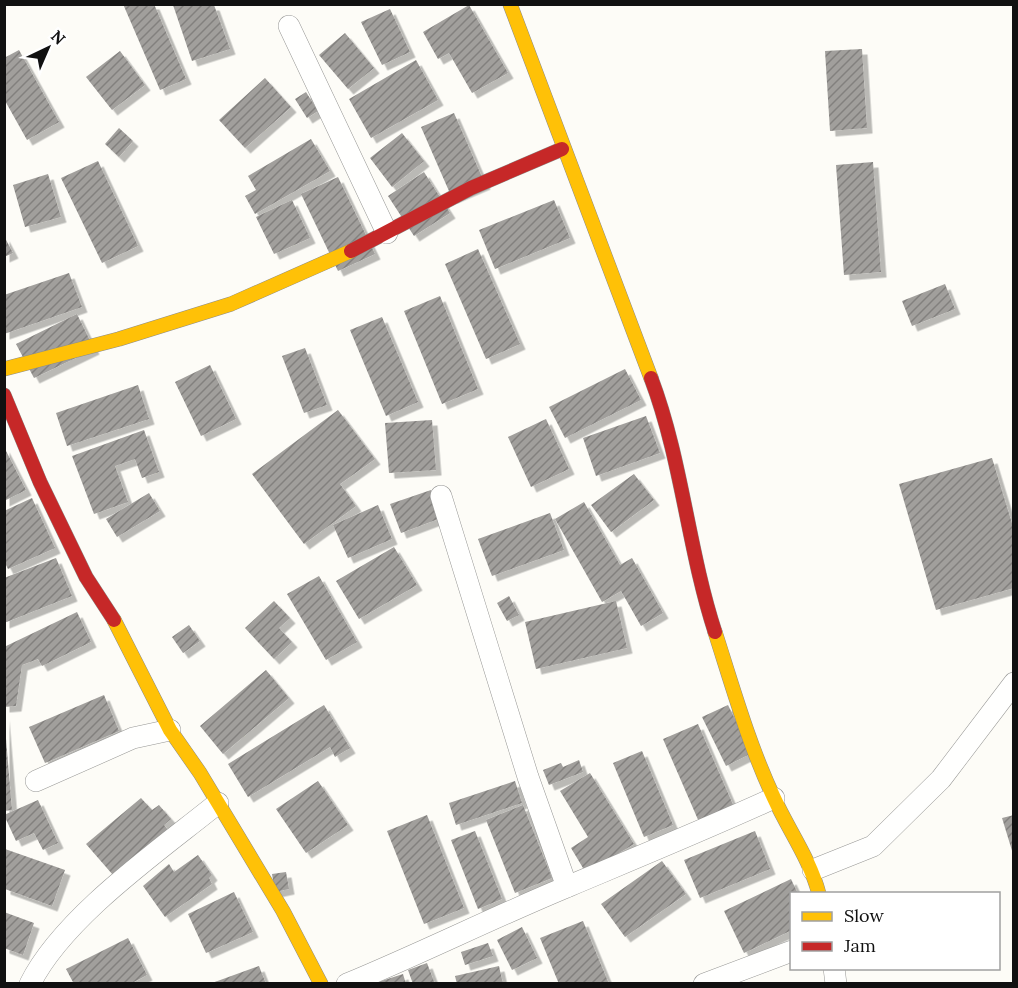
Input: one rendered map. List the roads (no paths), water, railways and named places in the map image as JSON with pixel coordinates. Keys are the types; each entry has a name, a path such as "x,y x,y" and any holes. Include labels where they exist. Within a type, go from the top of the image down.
{"street":[{"path":"510,4 562,149 666,418 702,591 746,727 774,798 813,870 818,892"},
{"path":"289,26 387,233"},
{"path":"4,369 119,339 231,304 358,248 471,188 562,149"},
{"path":"4,395 40,482 86,577 112,620 170,730 218,803 283,911 321,984"},
{"path":"441,496 528,777 567,887"},
{"path":"813,870 878,842 941,779 1014,683"},
{"path":"36,781 133,738 170,730"},
{"path":"347,984 440,945 567,887 663,849 774,798"},
{"path":"30,984 61,937 138,868 218,803"},
{"path":"704,984 790,952"}]}
